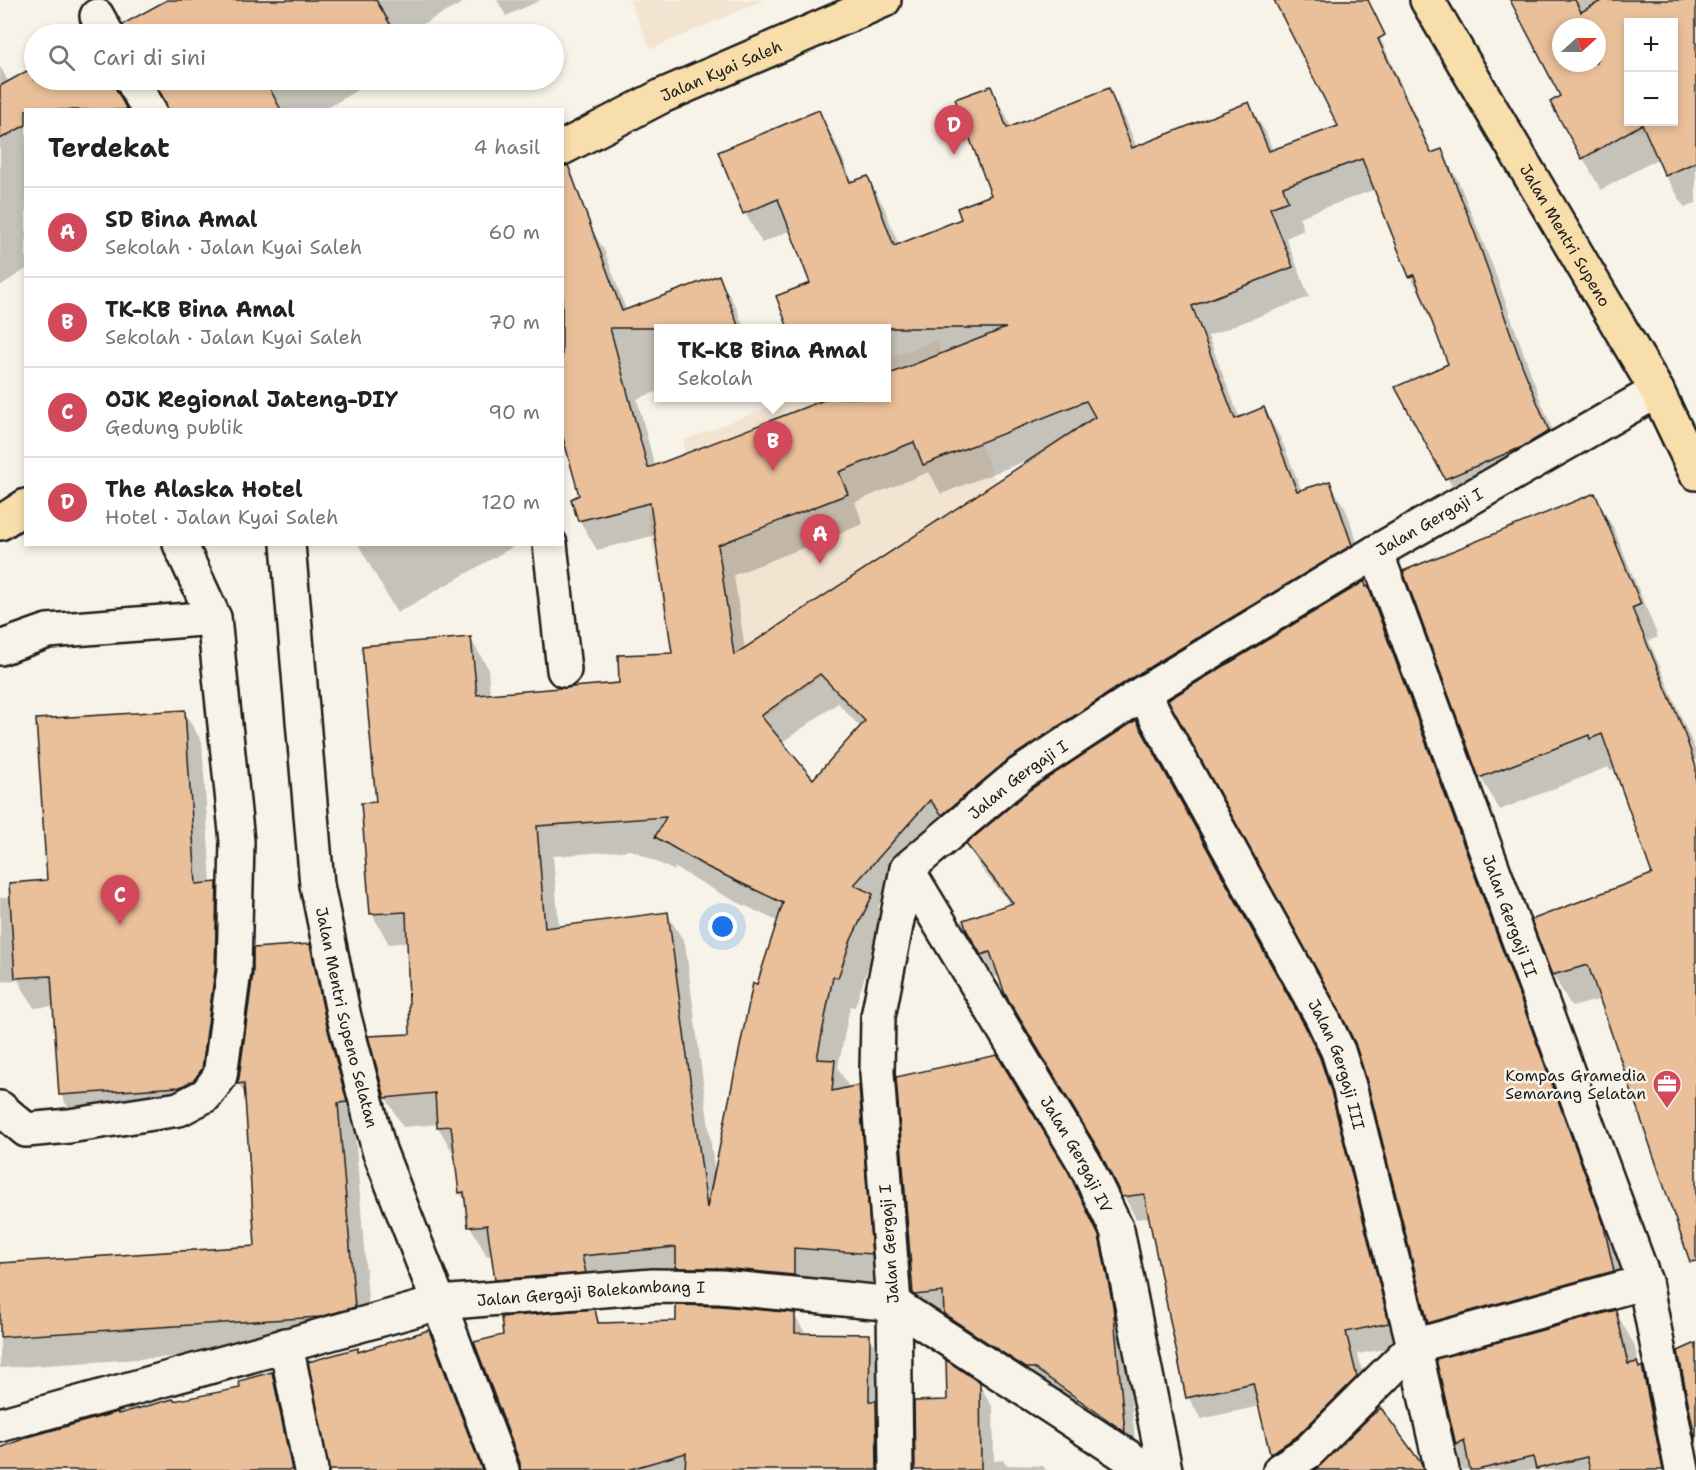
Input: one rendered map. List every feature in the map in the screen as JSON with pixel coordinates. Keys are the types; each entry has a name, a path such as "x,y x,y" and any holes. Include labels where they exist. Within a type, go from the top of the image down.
{"main road":[{"name":"Jalan Kyai Saleh","path":"564,147 662,96 884,0"},
{"name":"Jalan Mentri Supeno","path":"1427,0 1657,391 1696,473"}],"street":[{"path":"137,90 147,108"},
{"name":"Jalan Gergaji I","path":"896,1470 894,1304 877,1073 877,1042 878,1017 907,869 1020,774 1143,693 1376,552 1657,391"},
{"path":"0,1108 26,1130 179,1110 206,1095 220,1076 234,971 237,841 214,618 181,546"},
{"name":"Jalan Mentri Supeno Selatan","path":"288,546 317,885 344,1017 379,1150 502,1470"},
{"path":"550,546 564,670"},
{"name":"Jalan Gergaji II","path":"1376,552 1645,1282 1682,1470"},
{"path":"0,648 48,631 214,618"},
{"name":"Jalan Gergaji III","path":"1143,693 1322,1017 1338,1051 1349,1086 1414,1347 1442,1470"},
{"name":"Jalan Gergaji IV","path":"907,869 1084,1162 1117,1230 1165,1470"},
{"path":"1280,1470 1308,1452 1414,1347 1645,1282"},
{"name":"Jalan Gergaji Balekambang I","path":"0,1425 439,1303 653,1286 721,1287 894,1304 1148,1470"},
{"path":"286,1345 311,1470"}],"shaded area":[{"path":"629,0 764,0 651,49"},
{"path":"936,340 1021,540 946,587 732,741 674,693 668,637 647,514 684,477 684,440 782,402 891,402 891,357"}],"building":[{"path":"167,0 376,0 390,24 123,24"},
{"path":"1274,0 1368,0 1385,35 1378,39 1431,153 1442,149 1522,365 1549,431 1522,447 1445,479 1395,387 1448,364 1414,275 1409,277 1362,159 1283,187 1288,201 1270,208 1293,267 1192,306 1235,419 1264,407 1297,491 1330,481 1352,545 1133,677 1010,758 942,815 930,800 854,885 873,894 851,940 838,978 833,977 817,1059 835,1060 832,1091 859,1085 872,1254 794,1248 794,1275 723,1268 676,1268 676,1247 582,1256 586,1273 495,1280 487,1225 468,1227 464,1192 459,1193 451,1126 437,1127 435,1093 385,1098 368,1036 410,1034 406,912 370,914 361,803 376,802 362,646 471,637 477,695 619,683 618,655 672,653 650,503 578,521 571,499 579,495 564,441 564,166 568,165 622,311 719,275 737,324 654,324 654,328 610,328 648,468 819,402 891,402 891,373 1006,328 891,328 891,324 786,324 776,296 810,283 778,199 743,214 718,152 819,110 850,182 868,176 894,246 961,219 957,208 991,195 955,99 991,86 1007,128 1109,88 1132,148 1249,102 1269,151 1338,126","holes":["1086,401 1095,417 734,655 718,545 848,494 839,472 914,442 923,465","820,674 865,721 813,779 761,716","666,817 655,837 705,866 783,903 757,984 753,983 707,1208 668,912 545,928 537,826"]},
{"path":"1510,0 1575,0 1581,12 1603,0 1696,0 1696,162 1665,176 1643,126 1678,126 1678,18 1624,18 1624,126 1639,126 1582,159 1550,102 1560,96"},
{"path":"24,73 24,90 117,90 126,108 24,108 24,126 0,139 0,86"},
{"path":"159,90 271,90 280,108 167,108"},
{"path":"1595,493 1641,604 1632,608 1683,729 1696,767 1696,1261 1690,1262 1588,965 1552,975 1531,920 1652,874 1602,734 1590,739 1589,735 1479,778 1403,571"},
{"path":"1365,581 1603,1222 1614,1271 1428,1323 1367,1081 1355,1043 1338,1008 1168,700"},
{"path":"185,710 196,884 217,882 215,970 202,1069 194,1080 180,1087 59,1095 51,976 15,978 9,883 47,880 36,719"},
{"path":"1136,720 1305,1026 1320,1058 1331,1091 1389,1323 1346,1332 1357,1377 1296,1437 1270,1454 1253,1383 1186,1398 1144,1194 1122,1197 1100,1152 1005,994 990,952 981,955 963,920 1013,903 966,844 1031,789"},
{"path":"310,944 326,1022 347,1102 338,1103 355,1307 320,1317 0,1337 0,1263 255,1246 244,1083 237,1084 253,973 253,948"},
{"path":"997,1055 1068,1171 1099,1236 1113,1305 1125,1432 1034,1368 1026,1368 944,1314 943,1292 913,1294 896,1077"},
{"path":"676,1305 720,1306 795,1313 795,1333 870,1334 869,1401 876,1401 877,1470 685,1470 686,1453 627,1470 520,1470 520,1463 474,1342 503,1335 501,1317 595,1309 598,1323 676,1321"},
{"path":"1616,1310 1628,1364 1637,1362 1639,1368 1642,1366 1663,1470 1590,1470 1587,1457 1536,1469 1533,1457 1470,1470 1464,1440 1456,1445 1436,1359"},
{"path":"429,1330 482,1470 329,1470 308,1362 358,1348 358,1352"},
{"path":"1696,1343 1696,1443 1678,1351"},
{"path":"946,1360 980,1383 981,1470 915,1470 914,1401 947,1400"},
{"path":"272,1372 292,1470 0,1470 0,1448 28,1437 173,1399 174,1401 240,1388 239,1381"},
{"path":"1381,1408 1421,1463 1423,1470 1315,1470 1370,1417"}],"place":[{"name":"The Alaska Hotel","path":"954,155"},
{"name":"TK-KB Bina Amal","path":"773,471"},
{"name":"SD Bina Amal","path":"820,564"},
{"name":"OJK Regional Jateng-DIY","path":"120,925"},
{"name":"Kompas Gramedia Semarang Selatan","path":"1667,1110"}]}
